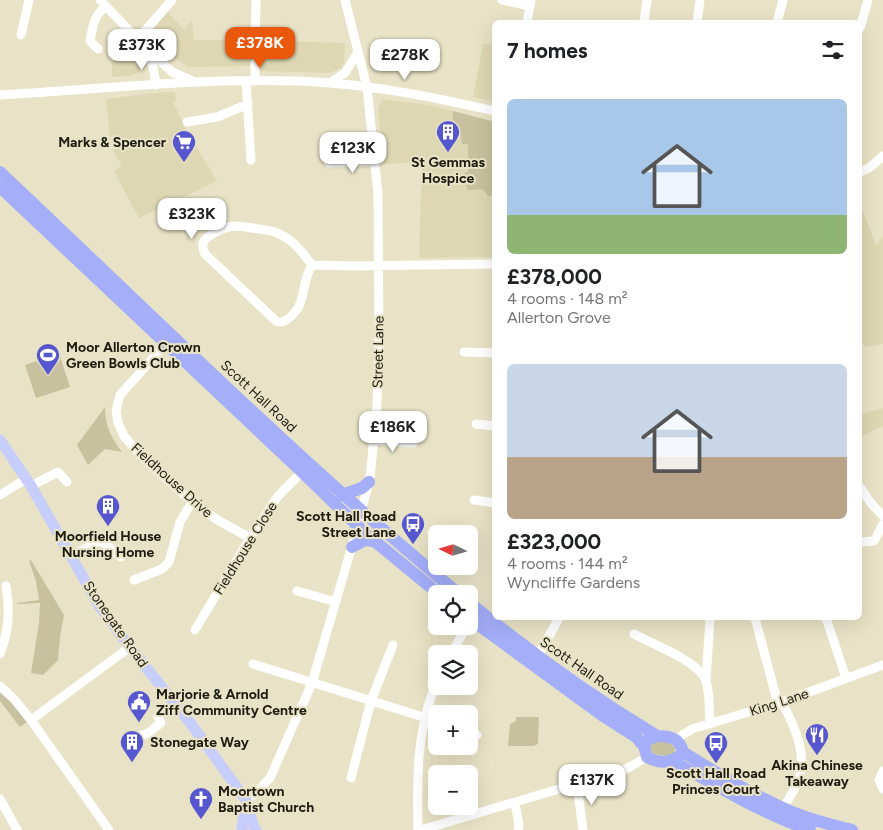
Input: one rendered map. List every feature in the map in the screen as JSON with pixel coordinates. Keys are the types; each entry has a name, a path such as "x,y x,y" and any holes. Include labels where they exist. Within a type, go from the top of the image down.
{"highway":[{"name":"Scott Hall Road","path":"0,172 357,526 428,585"},
{"name":"Scott Hall Road","path":"0,187 228,389 361,512 448,585"},
{"path":"342,494 362,488 369,482"},
{"path":"361,512 365,524 398,553 418,576"},
{"path":"352,547 365,540 374,541"},
{"name":"Scott Hall Road","path":"478,609 538,656 612,708 657,736"},
{"name":"Scott Hall Road","path":"478,628 595,711 636,737 646,752"},
{"path":"683,752 672,761 662,762 646,752 647,740 657,736 676,739 683,752 810,830"},
{"path":"672,761 746,803 852,830"}],"main road":[{"name":"Stonegate Road","path":"0,440 28,483 100,606 191,724 246,800 256,830"},
{"path":"242,830 246,800"}],"street":[{"path":"21,36 29,0"},
{"path":"138,39 172,0"},
{"path":"250,160 248,104 255,60 256,0"},
{"name":"Street Lane","path":"246,800 257,792 270,778 312,683 369,482 374,440 379,346 376,161 367,87 345,0"},
{"path":"502,0 530,3 527,20"},
{"path":"644,20 647,0"},
{"path":"697,20 700,0"},
{"path":"778,20 783,0"},
{"path":"862,21 868,0"},
{"path":"98,49 90,41 93,23 103,3 149,53 156,85"},
{"path":"330,83 345,73 358,52"},
{"path":"149,53 172,72 196,82"},
{"path":"0,95 196,82 330,83 430,97 492,110"},
{"path":"187,122 217,117 248,104"},
{"path":"862,171 869,168 883,156"},
{"path":"329,163 376,161"},
{"path":"232,226 274,232 295,243 312,265 306,274 298,307 285,322 279,323 205,254 203,250 204,243 208,238 232,226"},
{"path":"312,265 492,264"},
{"name":"Fieldhouse Drive","path":"170,339 120,395 116,411 124,436 141,456 192,502 216,519 250,538"},
{"path":"464,352 492,353"},
{"path":"476,424 492,426"},
{"path":"374,440 414,442"},
{"path":"0,495 58,472 67,482"},
{"name":"Fieldhouse Close","path":"195,630 250,538 278,496 302,472"},
{"path":"862,490 883,516"},
{"path":"474,500 492,503"},
{"path":"134,580 162,569 169,562 180,522 192,502"},
{"path":"862,542 874,541 883,524"},
{"path":"71,557 100,540 120,557"},
{"path":"0,654 6,637 10,613 4,600 6,586"},
{"path":"297,592 336,602"},
{"path":"538,656 558,620"},
{"path":"710,620 706,681 710,724"},
{"path":"756,620 780,703 796,728 801,757 797,783 781,813"},
{"path":"827,620 846,678"},
{"path":"634,634 688,662 702,673 706,681"},
{"path":"351,778 370,701 393,645"},
{"path":"31,720 130,647"},
{"path":"253,664 428,719"},
{"name":"King Lane","path":"676,739 692,729 780,703 883,665"},
{"path":"0,686 14,699 31,720 109,830"},
{"path":"431,695 425,718 417,777 419,830 626,769 646,752"},
{"path":"140,736 148,734 161,723 158,717 161,713"},
{"path":"883,771 879,780 883,789"},
{"path":"577,785 583,830"},
{"path":"0,799 16,830"},
{"path":"515,803 519,825 518,830"}],"shaded area":[{"path":"168,12 183,29 192,21 194,40 345,43 344,62 341,68 330,73 259,71 255,66 188,67 166,52 163,55 146,34"},
{"path":"483,44 492,45 492,101 473,97"},
{"path":"133,47 144,61 140,72 130,76 112,77 112,62 121,59"},
{"path":"175,92 176,101 173,102 187,131 217,181 139,218 114,171 122,166 113,150 119,146 117,136 110,137 106,99"},
{"path":"384,99 433,106 492,121 492,257 419,258 422,162 384,164 378,107"},
{"path":"453,111 492,121 492,196 488,196 483,189 467,190 465,172 468,172 468,144 462,144 461,134 456,134 457,125 453,121"},
{"path":"862,209 876,245 883,236 883,344 866,347 862,344"},
{"name":"Moor Allerton Crown Green Bowls Club","path":"59,353 70,387 36,398 25,365"},
{"path":"105,407 109,431 122,452 105,449 88,465 77,445"},
{"path":"883,408 883,426 862,436 862,414"},
{"path":"31,560 64,615 58,660 43,675 31,673 39,623 40,603 17,604 39,600 36,581 29,561"},
{"path":"0,691 27,722 20,727 0,701"},
{"path":"516,717 539,717 538,744 533,746 508,746 510,724 516,721"},
{"path":"663,739 676,748 674,753 668,756 653,754 650,746 651,743"}],"place":[{"name":"St Gemmas Hospice","path":"448,153"},
{"name":"Marks & Spencer","path":"184,163"},
{"name":"Moor Allerton Crown Green Bowls Club","path":"48,376"},
{"name":"Moorfield House Nursing Home","path":"108,527"},
{"name":"Scott Hall Road Street Lane","path":"413,545"},
{"name":"Marjorie & Arnold Ziff Community Centre","path":"139,723"},
{"name":"Akina Chinese Takeaway","path":"817,756"},
{"name":"Stonegate Way","path":"132,763"},
{"name":"Scott Hall Road Princes Court","path":"716,764"},
{"name":"Moortown Baptist Church","path":"201,820"}]}
